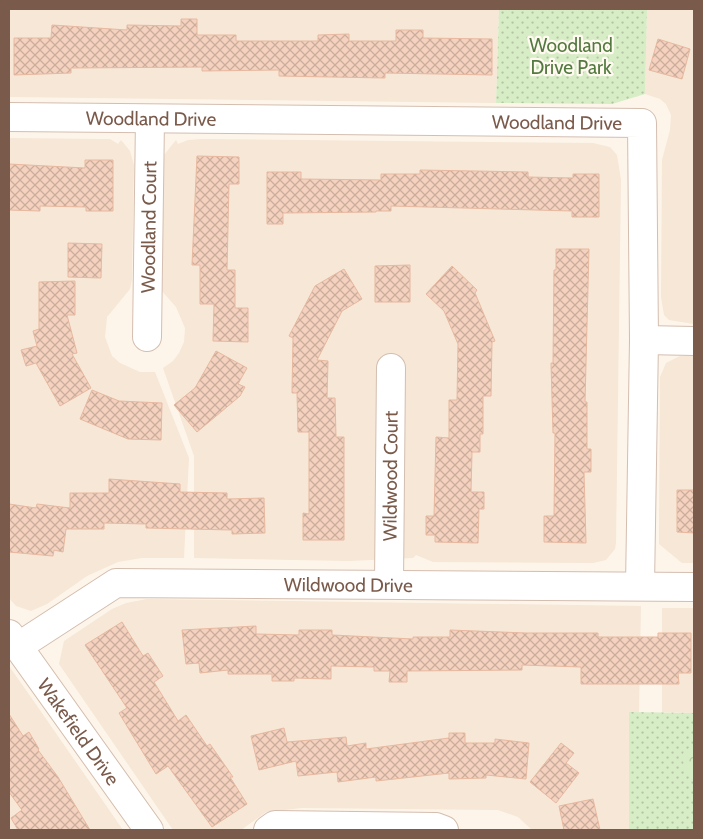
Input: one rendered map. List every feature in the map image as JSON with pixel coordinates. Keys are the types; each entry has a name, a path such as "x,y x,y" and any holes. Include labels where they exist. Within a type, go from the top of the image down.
{"street":[{"name":"Woodland Drive","path":"9,117 642,123 644,340 640,586"},
{"name":"Woodland Court","path":"147,337 150,118"},
{"path":"644,340 694,341"},
{"name":"Wildwood Court","path":"388,584 391,368"},
{"name":"Wildwood Drive","path":"14,640 116,583 694,587"},
{"name":"Wakefield Drive","path":"14,640 148,830"},
{"path":"268,830 275,825 436,827 444,830"}],"shaded area":[{"path":"9,9 499,9 496,103 9,97"},
{"path":"647,9 694,9 694,324 669,320 664,315 661,297 662,160 670,130 671,115 666,104 660,99 645,94"},
{"path":"9,138 110,139 118,144 121,140 130,151 134,165 132,280 130,289 107,317 105,337 112,356 120,363 140,372 155,372 189,458 184,558 142,558 118,562 87,576 47,604 31,611 16,606 9,598"},
{"path":"176,140 178,144 188,140 593,143 610,147 617,155 621,180 616,543 615,549 606,560 593,563 433,562 416,555 413,558 349,561 194,558 194,456 163,368 173,361 179,353 184,342 185,328 176,307 161,290 160,280 164,155"},
{"path":"680,356 694,356 694,563 682,563 659,544 660,377 666,363"},
{"path":"147,599 641,606 639,712 629,712 629,830 532,830 518,817 498,810 302,808 266,812 241,830 173,830 59,664 64,641 112,609 126,603"},
{"path":"662,608 694,608 694,713 662,712"},
{"path":"9,666 35,703 123,830 9,830"}],"green space":[{"name":"Woodland Drive Park","path":"499,9 647,9 645,94 612,104 496,103"},
{"path":"629,712 694,713 694,830 629,830"},
{"path":"694,744 694,781 685,768 683,753"}],"building":[{"path":"181,19 197,19 197,35 236,35 236,41 318,41 318,35 349,34 349,41 396,41 396,30 423,30 423,38 492,39 492,75 385,73 385,78 279,76 279,70 202,71 202,67 71,68 71,73 14,75 14,38 51,38 52,25 127,30 127,25 181,26"},
{"path":"658,39 690,49 682,79 649,70"},
{"path":"197,156 239,157 239,184 229,184 227,270 235,270 235,308 248,308 248,342 213,341 214,304 200,304 200,265 192,265"},
{"path":"85,160 113,160 113,211 86,211 86,207 40,206 40,211 9,210 9,164 85,168"},
{"path":"420,170 528,172 528,177 573,178 573,174 599,174 599,217 572,217 572,211 391,206 391,211 376,212 283,213 283,224 267,224 267,172 301,172 301,179 381,180 381,174 420,174"},
{"path":"68,243 102,244 101,278 68,277"},
{"path":"556,249 589,249 585,402 587,402 587,449 591,449 591,472 584,472 586,543 544,542 544,516 554,516 555,433 553,433 551,363 553,363"},
{"path":"410,265 410,302 375,302 375,266"},
{"path":"452,266 477,290 475,293 495,341 492,342 491,396 483,396 483,434 480,434 480,452 472,452 471,492 484,492 484,509 479,509 478,543 435,542 435,535 426,535 426,516 434,516 436,437 449,438 449,400 457,400 458,344 444,311 426,294"},
{"path":"344,269 362,299 342,311 317,360 328,361 327,398 335,398 336,437 344,437 344,540 303,540 303,513 309,514 309,432 298,432 297,393 292,393 293,338 289,336 315,286"},
{"path":"75,281 75,315 67,315 77,353 72,354 91,388 60,406 36,363 26,366 21,350 37,346 33,331 39,329 39,282"},
{"path":"216,351 247,368 238,384 245,387 240,396 197,432 174,405 195,388"},
{"path":"92,390 119,401 162,403 161,440 128,439 80,419"},
{"path":"109,479 180,484 180,492 227,493 227,499 264,498 265,533 232,534 232,530 146,528 146,524 104,523 104,529 66,529 63,552 54,550 53,556 9,552 9,504 36,508 37,504 70,508 70,493 109,493"},
{"path":"677,490 694,490 694,533 677,532"},
{"path":"122,622 143,656 148,653 163,676 154,682 178,721 186,715 207,746 210,744 233,777 230,777 247,804 212,827 168,766 156,774 119,713 127,708 85,645"},
{"path":"256,626 256,634 299,635 299,630 332,630 332,635 413,639 413,637 450,637 450,630 598,633 598,637 658,637 658,633 691,633 691,673 678,673 679,684 581,684 581,667 522,665 522,670 407,671 407,682 389,682 390,671 374,671 374,667 331,666 331,679 294,678 294,681 272,681 272,674 228,674 228,670 200,673 199,663 186,664 182,630"},
{"path":"9,714 23,736 29,732 38,750 58,777 90,830 18,830 11,818 22,810 9,792"},
{"path":"284,728 287,742 346,737 347,746 366,743 366,749 449,738 449,733 465,733 465,743 495,743 495,739 529,743 526,779 486,775 486,778 449,779 449,773 376,781 376,777 338,782 337,772 298,776 296,761 259,770 251,736"},
{"path":"561,743 574,753 566,763 579,773 556,803 530,782"},
{"path":"593,799 600,830 564,830 559,806"}]}
